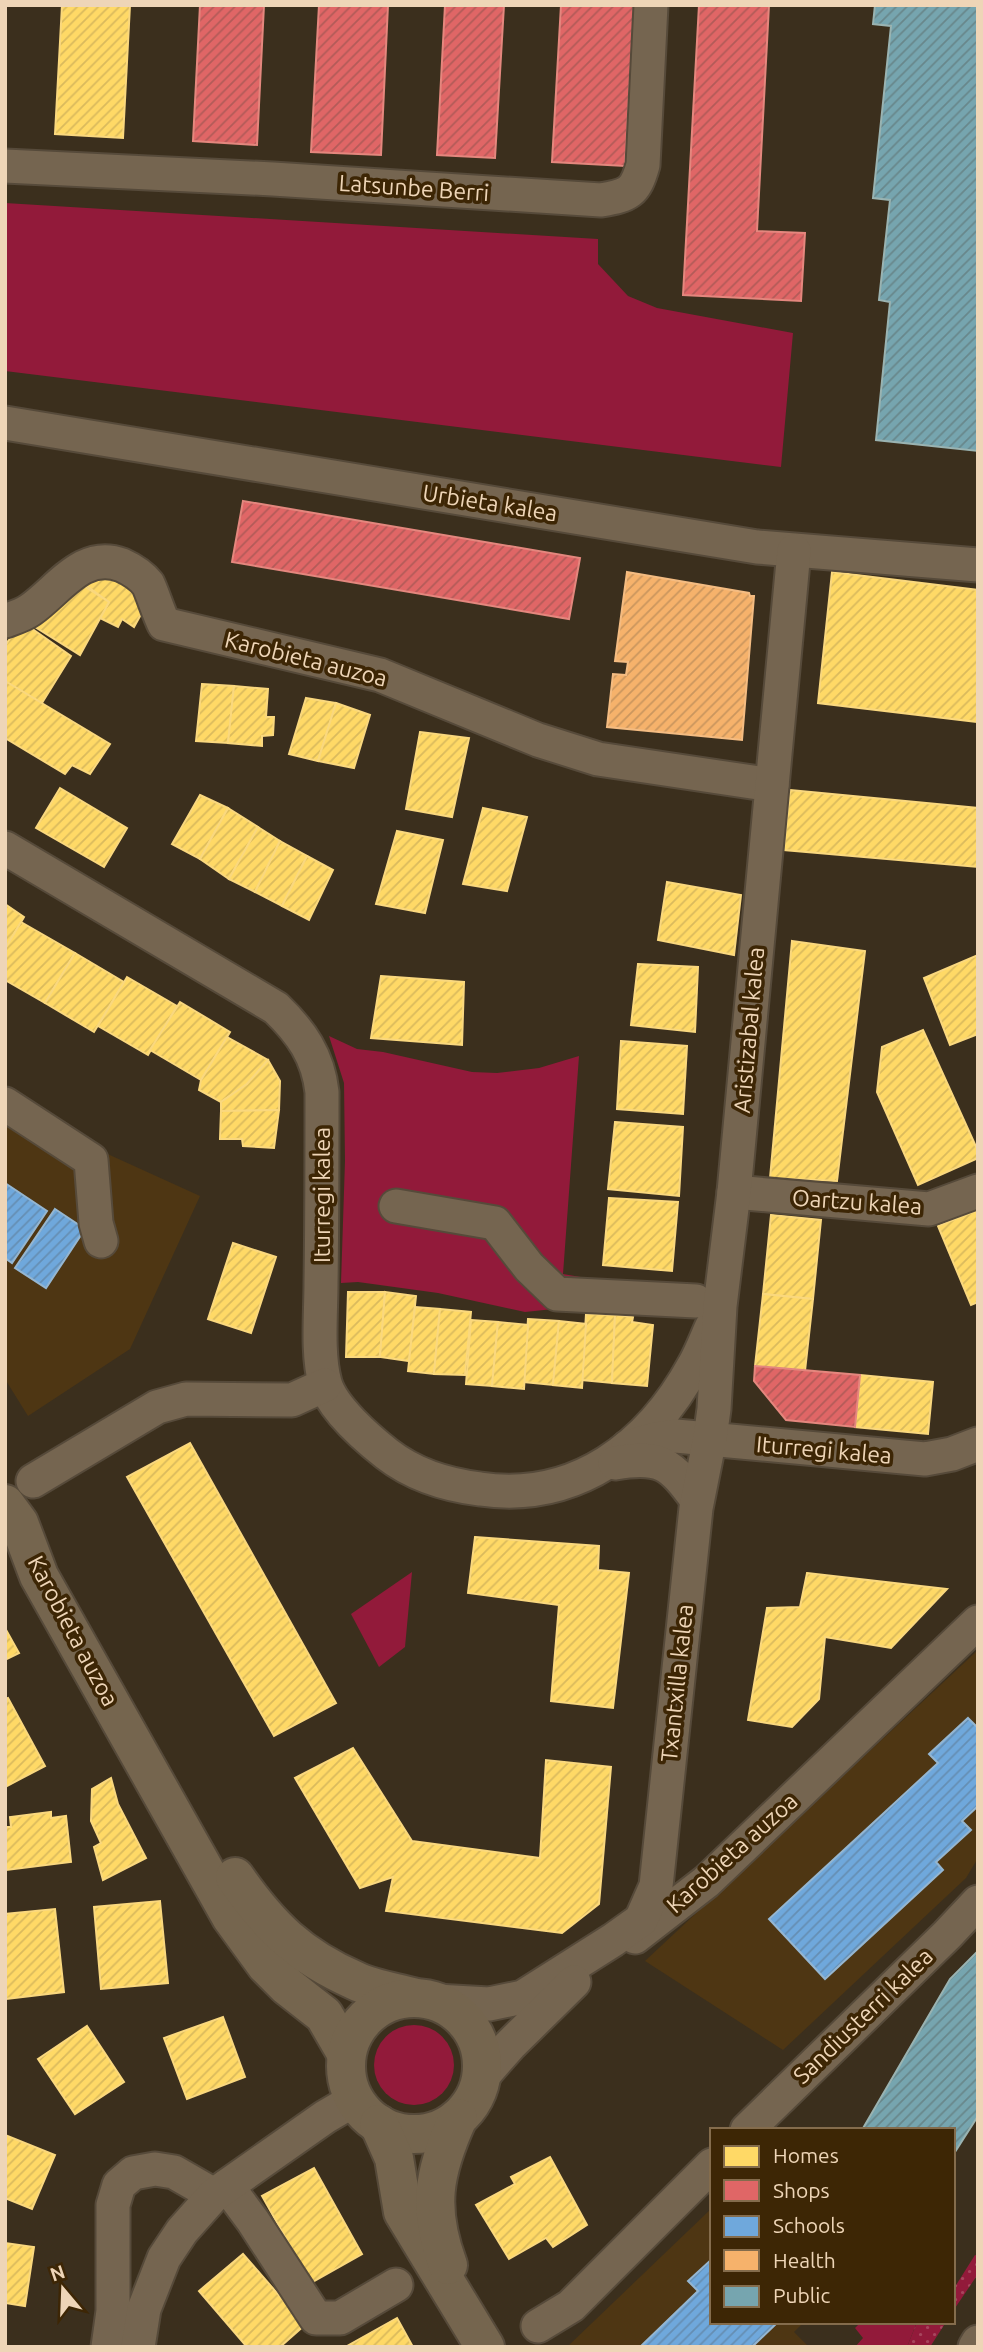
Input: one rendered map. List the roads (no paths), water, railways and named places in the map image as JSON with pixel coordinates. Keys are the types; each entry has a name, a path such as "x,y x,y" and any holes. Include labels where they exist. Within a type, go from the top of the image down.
{"main road":[{"name":"Karobieta auzoa","path":"19,1503 58,1562 226,1864 261,1914 302,1953 357,1982 425,1999"},
{"name":"Karobieta auzoa","path":"19,1503 39,1576 231,1917 266,1965 287,1986 324,2015 346,2053"},
{"path":"425,1999 454,2010 468,2023 478,2040 482,2059 481,2078 473,2100 458,2118 444,2148 434,2193 439,2239 459,2293 485,2347 403,2212 394,2158 353,2114 345,2069 346,2053 355,2031 370,2014 390,2002 425,1999"},
{"path":"353,2114 391,2130 419,2134 439,2129 458,2118"}],"street":[{"name":"Latsunbe Berri","path":"5,166 273,179 601,200 622,196 638,185 643,165 651,5"},
{"name":"Urbieta kalea","path":"5,423 757,547 978,565"},
{"name":"Aristizabal kalea","path":"696,1504 710,1438 708,1304 734,1192 794,551"},
{"name":"Karobieta auzoa","path":"5,621 29,611 75,570 94,562 112,562 138,573 150,587 153,602 164,624 380,674 538,740 598,759 772,785"},
{"name":"Iturregi kalea","path":"5,848 276,1008 295,1026 311,1050 320,1074 322,1092 321,1312 325,1385 332,1398 368,1439 408,1469 444,1482 499,1492 522,1492 554,1487 583,1477 617,1456 655,1439 676,1436 925,1459 952,1454 978,1444"},
{"path":"5,1104 91,1160 96,1223 101,1241"},
{"name":"Oartzu kalea","path":"734,1192 929,1209 978,1191"},
{"path":"396,1206 495,1223 529,1267 557,1294 708,1304"},
{"name":"Iturregi kalea","path":"617,1456 650,1425 688,1376 708,1304"},
{"path":"19,1503 157,1407 186,1399 292,1400 325,1385"},
{"name":"Iturregi kalea","path":"617,1456 655,1460 671,1469 696,1504"},
{"name":"Txantxilla kalea","path":"659,1857 696,1504"},
{"name":"Karobieta auzoa","path":"481,2078 510,2045 574,1982 706,1882 978,1622"},
{"name":"Karobieta auzoa","path":"425,1999 489,2004 523,1997 641,1920 656,1886 659,1857"},
{"path":"659,1857 675,1871 706,1882"},
{"name":"Sandiusterri kalea","path":"749,2128 978,1902"},
{"path":"138,2347 144,2309 164,2258 182,2231 221,2190 353,2114"},
{"path":"538,2326 571,2306 710,2167"},
{"path":"108,2347 113,2311 113,2205 119,2185 133,2173 155,2169 174,2172 221,2190 253,2221 316,2318 340,2318 396,2285"},
{"path":"975,2347 978,2342"}]}
